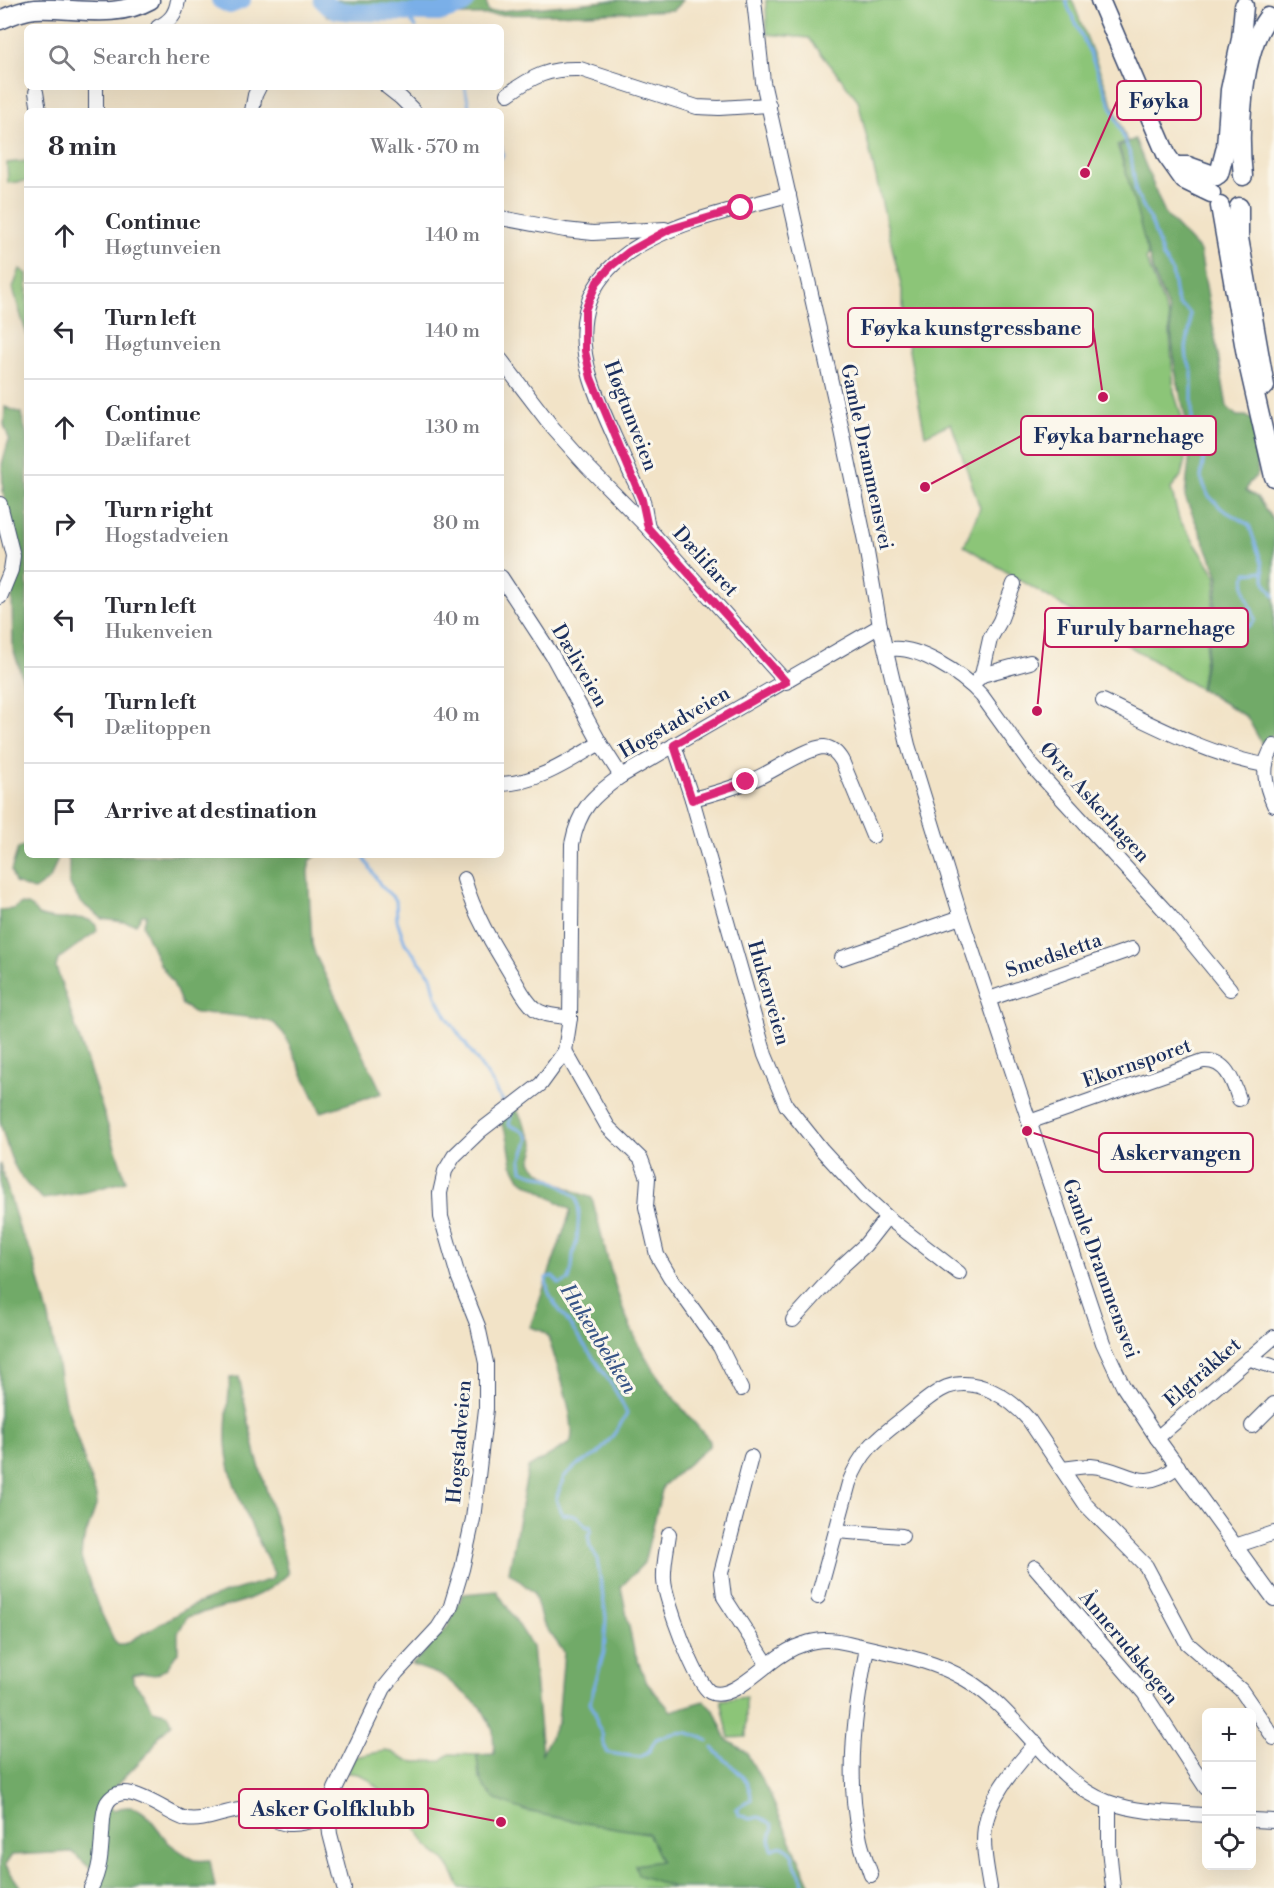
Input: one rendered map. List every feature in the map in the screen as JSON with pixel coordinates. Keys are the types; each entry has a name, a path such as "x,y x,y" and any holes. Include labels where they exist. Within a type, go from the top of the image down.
{"main road":[{"path":"0,20 35,9 110,12 124,10 150,0"},
{"path":"1100,0 1164,150 1175,166 1188,166 1216,187 1230,209 1239,207 1246,201 1249,192 1243,176 1240,144 1245,88 1256,38 1261,26 1272,15"},
{"path":"1243,3 1250,14 1257,17 1272,15"},
{"path":"1243,3 1241,39 1230,90 1226,147 1216,187 1246,355 1274,477"},
{"path":"1216,187 1231,171 1243,176"},
{"path":"1239,207 1239,238 1274,430"}],"street":[{"path":"163,24 173,16 178,0"},
{"name":"Gamle Drammensvei","path":"754,0 763,82 858,506 880,626 908,745 961,917 1103,1343 1123,1386 1157,1438 1274,1599"},
{"path":"508,94 530,78 548,71 580,69 697,107 769,105"},
{"path":"96,90 96,108"},
{"path":"253,108 258,90"},
{"path":"391,90 411,108"},
{"path":"36,92 39,108"},
{"name":"Høgtunveien","path":"648,528 642,500 591,378 585,351 585,310 597,282 611,266 630,251 670,229 789,195"},
{"path":"504,219 593,233 670,229"},
{"name":"Dælifaret","path":"504,364 553,428 648,528 786,682"},
{"path":"0,504 13,556 11,570 0,597"},
{"name":"Dæliveien","path":"504,582 552,655 600,743 621,776"},
{"path":"977,680 990,639 1000,621 1014,584"},
{"name":"Hogstadveien","path":"344,1888 330,1834 328,1815 335,1789 384,1688 438,1628 450,1609 473,1519 486,1409 486,1363 478,1326 458,1276 441,1217 440,1193 446,1172 454,1156 480,1131 541,1084 565,1051 570,1018 572,844 581,813 598,792 621,776 880,626"},
{"name":"Øvre Askerhagen","path":"886,650 903,648 977,680 1033,767 1170,916 1230,989"},
{"path":"977,680 1030,662"},
{"path":"1103,701 1188,740 1241,760 1265,765"},
{"path":"504,784 546,774 600,743"},
{"name":"Hukenveien","path":"674,745 692,800 765,1056 786,1105 864,1196 959,1274"},
{"path":"1274,746 1265,765 1264,776 1274,805"},
{"path":"692,800 754,779 815,749 828,747 835,751 842,761 873,836"},
{"path":"464,879 470,902 486,933 527,1000 536,1010 547,1015 570,1018"},
{"path":"842,958 961,917"},
{"name":"Smedsletta","path":"989,999 1132,949"},
{"path":"565,1051 608,1127 641,1159 646,1171 648,1186 646,1207 657,1255 720,1347 741,1389"},
{"name":"Ekornsporet","path":"1029,1122 1210,1060 1227,1071 1233,1080 1239,1099"},
{"path":"793,1320 841,1266 865,1245 887,1217"},
{"name":"Elgtråkket","path":"1157,1438 1274,1337"},
{"path":"1249,1358 1258,1364 1265,1363 1274,1367"},
{"path":"818,1597 849,1483 862,1454 939,1391 953,1385 985,1389 1006,1398 1029,1420 1086,1505 1146,1566 1187,1643 1241,1690 1274,1738"},
{"path":"1252,1426 1274,1404"},
{"path":"751,1457 721,1573 721,1584 724,1597 737,1620 768,1665"},
{"path":"1062,1469 1092,1466 1141,1480 1156,1480 1178,1466"},
{"path":"836,1531 902,1536"},
{"path":"1235,1546 1274,1533"},
{"path":"669,1534 664,1581 669,1604 693,1664 704,1687 710,1692 718,1694 729,1691 746,1682 790,1650 815,1640 833,1640 900,1654 965,1679 998,1704 1075,1784 1092,1795 1108,1803 1132,1808 1202,1815"},
{"name":"Ånnerudskogen","path":"1035,1568 1144,1693 1202,1782"},
{"path":"867,1648 859,1685 853,1744 853,1779 859,1837 871,1875"},
{"path":"990,1888 984,1840 990,1811 1009,1774 1036,1743"},
{"path":"91,1888 99,1867 103,1817 108,1802 124,1793 142,1797 185,1818 199,1819 241,1810 288,1824 304,1823 328,1815"},
{"path":"1108,1803 1108,1848 1113,1888"},
{"path":"1256,1820 1274,1821"}],"green space":[{"path":"314,0 486,0 488,12 618,0 683,0 673,10 586,14 327,16"},
{"path":"766,0 1072,0 1127,141 1117,145 1150,246 1146,259 1169,318 1174,392 1185,427 1185,460 1181,476 1171,489 1179,519 1217,577 1200,689 964,546 980,508 951,423 925,435 902,314 902,290 858,100 809,38 767,34"},
{"path":"1135,139 1165,214 1200,251 1227,407 1237,416 1246,416 1253,420 1258,474 1249,483 1246,491 1257,497 1274,522 1274,733 1262,744 1247,717 1201,689 1219,577 1185,497 1191,443 1175,370 1169,311 1153,272 1119,146"},
{"path":"24,161 24,181 8,183 7,163"},
{"path":"20,269 24,272 24,326 13,288"},
{"path":"5,407 21,413 24,424 24,683 13,648 12,596 15,556 3,492 2,464 9,439 4,425"},
{"path":"24,846 24,858 58,858 50,879 34,890 15,883 11,871 18,848"},
{"path":"67,858 314,858 310,861 308,871 312,944 382,1093 321,1112 284,1034 274,1023 262,1019 195,1013 182,1005 173,983 159,963 146,934 143,925 147,915 142,915 136,924 103,919 80,902 69,883 69,860"},
{"path":"20,904 31,906 41,916 57,919 85,919 96,925 97,931 61,957 56,967 126,1181 86,1192 43,1199 19,1174 10,1155 0,1121 0,910 13,909"},
{"path":"515,1106 534,1143 535,1148 531,1161 535,1167 558,1183 592,1198 613,1278 634,1336 666,1388 710,1441 709,1446 663,1486 644,1563 621,1587 634,1651 647,1683 671,1711 704,1701 714,1710 727,1740 746,1752 770,1795 812,1888 676,1888 638,1875 635,1865 661,1861 648,1833 539,1814 500,1801 486,1789 479,1771 477,1755 494,1754 493,1730 481,1707 443,1676 412,1665 447,1628 463,1594 497,1591 532,1646 542,1753 558,1721 564,1652 542,1622 534,1593 509,1572 528,1468 570,1443 572,1434 569,1407 548,1336 530,1327 571,1210 520,1179 512,1164 507,1135 498,1118"},
{"path":"0,1164 20,1231 32,1253 49,1318 64,1398 96,1496 97,1503 82,1546 81,1558 98,1606 118,1644 125,1644 191,1606 272,1579 274,1573 237,1493 228,1459 226,1435 230,1378 239,1377 256,1455 278,1529 288,1574 253,1597 187,1617 178,1633 178,1652 167,1668 155,1675 141,1673 133,1675 133,1682 144,1694 153,1710 168,1714 172,1723 159,1736 151,1750 113,1789 106,1805 113,1810 132,1807 139,1810 146,1814 168,1842 177,1849 195,1860 210,1860 215,1888 93,1888 97,1882 91,1869 72,1852 12,1855 5,1865 21,1888 0,1888"},
{"path":"746,1697 746,1737 729,1738 721,1700"},
{"path":"384,1751 392,1752 407,1761 417,1762 440,1761 450,1754 477,1755 479,1778 525,1811 648,1833 661,1861 635,1865 638,1874 676,1888 460,1888 447,1863 423,1840 409,1811 371,1781 361,1775 347,1773 355,1757"}],"waterway":[{"path":"220,0 230,5 242,0"},
{"path":"322,0 336,10 353,12 439,13 463,5 467,0"},
{"path":"1066,0 1131,156 1136,192 1152,224 1163,257 1172,271 1179,305 1190,314 1186,347 1187,359 1192,371 1192,430 1204,454 1201,478 1208,495 1222,509 1249,525 1262,563 1265,582 1274,596"},
{"name":"Hukenbekken","path":"404,13 413,24"},
{"name":"Hukenbekken","path":"466,90 469,108"},
{"path":"1220,633 1239,631 1255,620 1245,591 1245,579 1247,573 1264,571"},
{"name":"Hukenbekken","path":"364,858 381,886 396,900 397,920 405,943 431,976 436,996 447,1017 507,1106"},
{"name":"Hukenbekken","path":"510,1112 509,1125 523,1131 529,1138 521,1161 522,1170 554,1182 577,1198 579,1213 577,1240 569,1280 560,1284 552,1276 546,1278 548,1291 607,1377 627,1414 598,1454 577,1465 564,1477 556,1499 562,1514 577,1516 588,1528 590,1526 591,1531 588,1535 590,1546 597,1558 606,1617 604,1652 590,1702 608,1753 640,1757 648,1753 656,1739 682,1732 708,1741"},
{"name":"Hukenbekken","path":"713,1748 738,1771 747,1784 751,1800 736,1809 739,1815 750,1819 759,1817 772,1824 770,1839 772,1850 785,1847 790,1851 801,1876 803,1888"}],"place":[{"name":"Føyka","path":"1085,173"},
{"name":"Føyka kunstgressbane","path":"1103,397"},
{"name":"Føyka barnehage","path":"925,487"},
{"name":"Furuly barnehage","path":"1037,711"},
{"name":"Askervangen","path":"1027,1131"},
{"name":"Asker Golfklubb","path":"501,1822"}],"route":[{"path":"741,208 670,229 630,251 611,266 597,282 585,310 584,324 585,351 591,378 642,500 648,528 786,682 674,745 692,800 746,782"}]}
